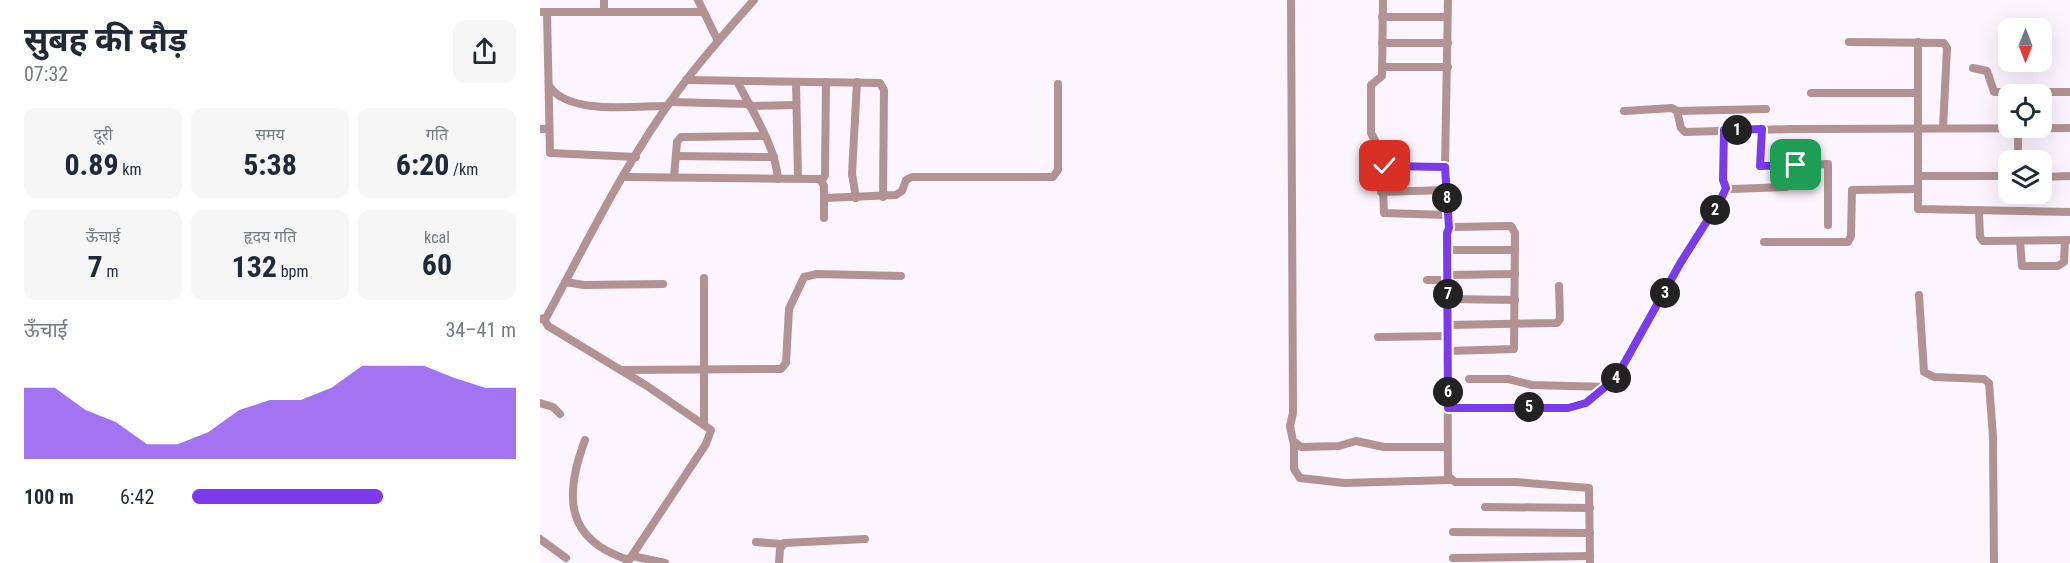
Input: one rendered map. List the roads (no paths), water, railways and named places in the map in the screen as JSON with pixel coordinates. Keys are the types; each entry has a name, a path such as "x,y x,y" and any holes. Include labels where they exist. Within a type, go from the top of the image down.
{"street":[{"path":"604,0 604,12"},
{"path":"698,0 718,41"},
{"path":"629,560 712,432 704,423 542,321 624,177 669,104 686,80 754,0"},
{"path":"1292,0 1293,413 1290,426 1294,444 1294,469 1300,478 1344,483 1368,480 1450,480 1584,486 1590,490 1590,560 1453,558"},
{"path":"1383,0 1382,78 1371,85 1371,136 1379,148 1382,165 1382,209 1385,213 1447,215"},
{"path":"1448,0 1445,167 1449,228 1447,447 1450,480"},
{"path":"636,157 552,154 549,150 550,87 544,55 543,12 703,12"},
{"path":"1382,17 1448,17"},
{"path":"1849,42 1941,42 1946,45 1943,128"},
{"path":"1918,42 1917,206 1921,211 2070,212"},
{"path":"1382,44 1448,43"},
{"path":"1382,67 1448,67"},
{"path":"1973,68 1987,71 1994,92 2070,92"},
{"path":"686,80 876,82 884,88 883,197"},
{"path":"738,82 774,157 778,179"},
{"path":"796,82 798,178"},
{"path":"825,218 822,181 825,175 826,82"},
{"path":"856,198 852,174 857,82"},
{"path":"824,198 883,197 900,193 906,180 912,177 1053,177 1058,170 1058,84"},
{"path":"550,87 561,99 579,105 796,105"},
{"path":"1811,93 1918,93"},
{"path":"1624,111 1672,108 1677,111 1766,109"},
{"path":"1677,111 1681,128 1685,132 1762,129 1998,128"},
{"path":"540,129 549,129"},
{"path":"1762,129 1760,166 1828,164 1828,225"},
{"path":"2052,129 2070,129"},
{"path":"1724,130 1723,180 1726,188"},
{"path":"674,177 678,140 682,136 765,136"},
{"path":"676,156 774,157"},
{"path":"1382,165 1445,167"},
{"path":"2052,177 2070,176"},
{"path":"624,177 814,178 822,181"},
{"path":"1918,177 1998,177"},
{"path":"1726,188 1786,187"},
{"path":"1448,408 1574,407 1586,403 1608,387 1620,371 1726,188"},
{"path":"1764,242 1848,242 1851,236 1852,190 1918,189"},
{"path":"1381,192 1447,190"},
{"path":"1979,212 1981,240 2020,242 2068,240 2065,260 2058,266 2022,266 2020,242"},
{"path":"1448,351 1512,350 1515,346 1515,233 1511,226 1449,228"},
{"path":"1448,250 1515,250"},
{"path":"621,370 784,368 789,309 804,277 841,274 901,276"},
{"path":"1427,280 1515,274"},
{"path":"704,423 705,278"},
{"path":"565,282 584,285 663,284"},
{"path":"1448,325 1558,322 1559,286"},
{"path":"1919,295 1924,372 1934,377 1984,379 1989,383 1993,437 1994,563"},
{"path":"1448,299 1515,300"},
{"path":"1378,337 1448,336"},
{"path":"1468,379 1508,379 1532,385 1608,387"},
{"path":"540,403 553,407 560,414"},
{"path":"585,440 575,485 574,511 578,525 593,544 629,560 665,563"},
{"path":"1294,444 1301,447 1334,447 1359,441 1390,448 1447,447"},
{"path":"1485,507 1590,508"},
{"path":"1453,532 1590,533"},
{"path":"756,542 783,544 865,538"},
{"path":"540,539 566,558"},
{"path":"779,563 783,544"}]}
